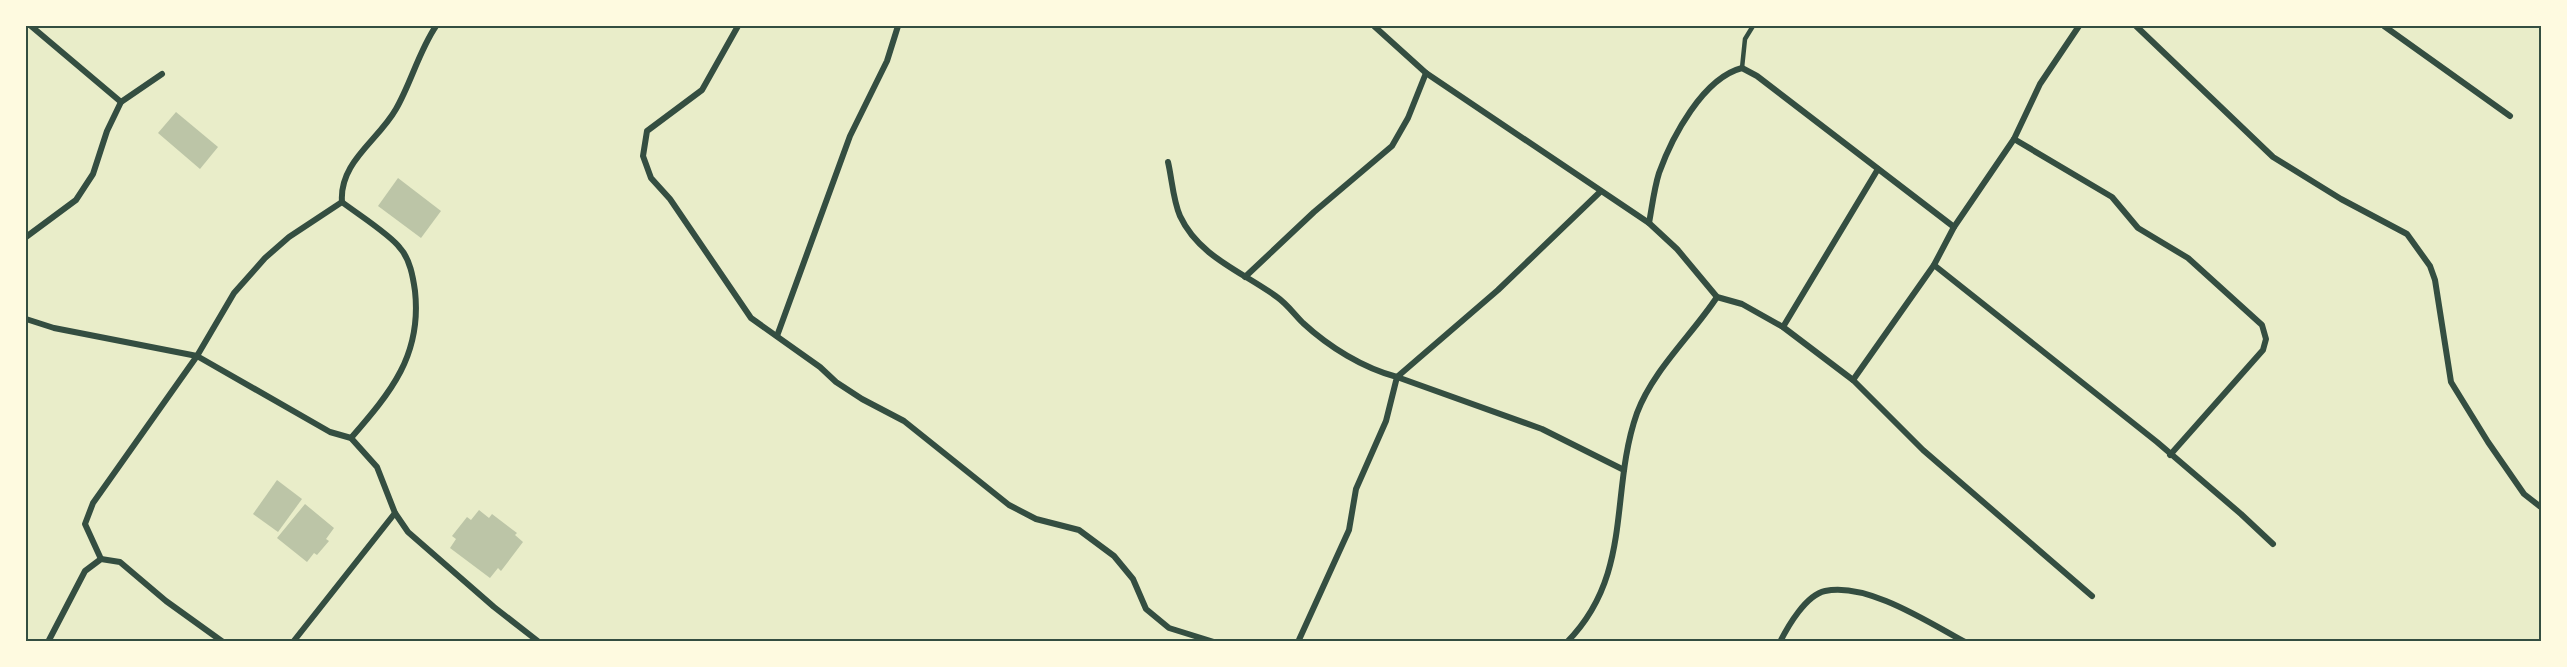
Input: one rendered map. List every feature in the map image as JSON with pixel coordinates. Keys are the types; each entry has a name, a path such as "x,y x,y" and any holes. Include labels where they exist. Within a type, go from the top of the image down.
{"street":[{"path":"31,26 121,102"},
{"path":"351,438 386,397 408,358 417,311 413,275 400,248 342,202 341,188 345,173 395,111 436,26"},
{"path":"738,26 702,90 647,131 643,156 651,178 670,199 751,318 836,382 862,399 904,421 1009,505 1036,519 1079,530 1114,556 1133,579 1146,609 1170,628 1214,642"},
{"path":"777,336 850,136 887,61 898,26"},
{"path":"1374,26 1426,73 1648,223 1677,249 1717,297 1742,304 1783,327 1853,380 1923,450 2092,596"},
{"path":"1853,380 1934,265 1954,227 2014,139 2040,84 2079,26"},
{"path":"2136,26 2273,157 2341,199 2407,234 2430,266 2435,280 2451,382 2524,494 2541,508"},
{"path":"2384,26 2510,116"},
{"path":"1648,223 1658,175 1676,136 1702,96 1730,71 1742,68 1757,76 1954,227"},
{"path":"1245,277 1314,212 1392,146 1408,118 1426,73"},
{"path":"26,237 76,200 93,174 107,131 121,102 162,74"},
{"path":"2014,139 2112,197 2138,228 2188,258 2262,326 2266,339 2263,350 2170,455"},
{"path":"1168,162 1180,216 1198,241 1224,266 1280,299 1327,344 1372,370 1397,376 1542,429 1624,470"},
{"path":"1783,327 1878,169"},
{"path":"1298,642 1349,530 1356,489 1380,437 1397,376 1498,290 1600,192"},
{"path":"101,559 85,524 93,503 197,356 234,293 265,258 289,237 342,202"},
{"path":"1934,265 2049,354 2241,514 2273,544"},
{"path":"1567,642 1589,613 1611,565 1632,430 1646,391 1717,297"},
{"path":"26,319 54,328 197,356 330,432 351,438 377,467 395,513 408,532 494,607 539,642"},
{"path":"293,642 395,513"},
{"path":"48,642 85,571 101,559 120,562 166,601 223,642"},
{"path":"1780,642 1803,606 1823,591 1855,591 1897,607 1965,642"}],"lane":[{"path":"1742,68 1745,39 1753,26"}],"building":[{"path":"176,112 218,147 200,169 158,133"},
{"path":"398,178 441,211 421,238 378,206"},
{"path":"277,480 302,499 278,532 253,514"},
{"path":"305,504 334,528 326,539 329,541 317,555 314,553 307,562 277,538"},
{"path":"479,510 489,518 492,514 517,533 515,535 523,542 501,571 498,568 490,578 450,548 456,539 452,536 467,517 471,520"}]}
